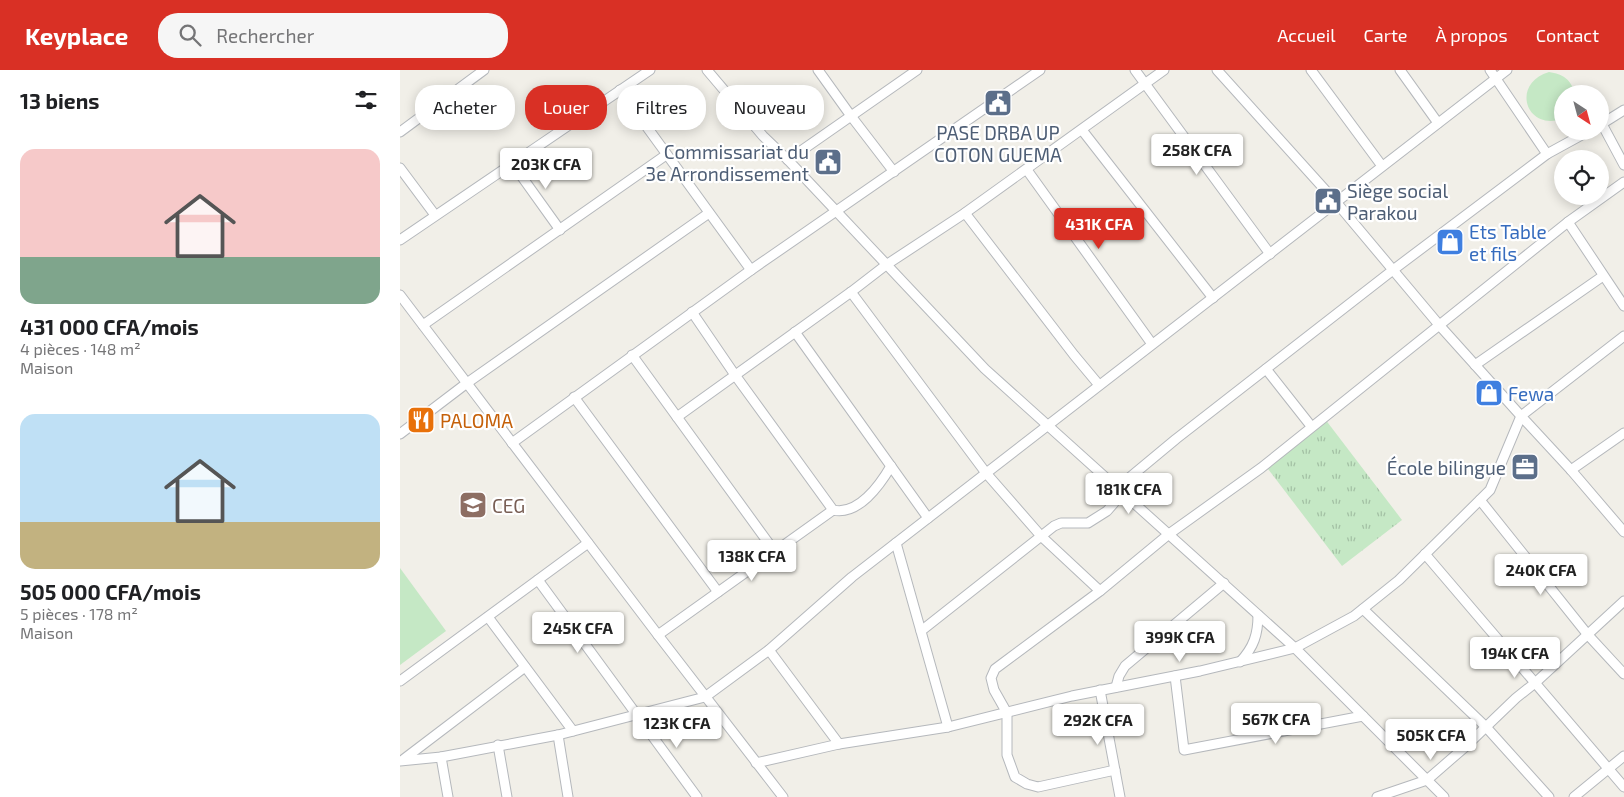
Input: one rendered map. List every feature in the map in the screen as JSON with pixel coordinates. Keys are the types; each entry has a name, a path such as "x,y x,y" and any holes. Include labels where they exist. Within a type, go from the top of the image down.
{"street":[{"path":"400,132 484,70"},
{"path":"628,85 650,70"},
{"path":"707,70 763,136 788,160 985,369 1295,648 1444,797"},
{"path":"818,70 894,172"},
{"path":"788,160 917,70"},
{"path":"512,443 751,270 1040,70"},
{"path":"1135,70 1270,254"},
{"path":"677,417 886,265 1027,170 1164,70"},
{"path":"1217,70 1336,202 1440,326 1571,470 1624,532"},
{"path":"1311,70 1382,166"},
{"path":"1400,70 1438,123"},
{"path":"1490,70 1547,154"},
{"path":"401,760 441,757 558,735 705,697 769,650 852,577 1507,70"},
{"path":"400,240 617,92"},
{"path":"1609,120 1624,110"},
{"path":"648,130 751,270"},
{"path":"1082,130 1213,298"},
{"path":"1609,139 1624,165"},
{"path":"921,631 1054,526 1061,523 1088,523 1107,511 1114,503 1117,488 1176,438 1547,154 1573,140"},
{"path":"423,325 666,155"},
{"path":"512,163 560,230"},
{"path":"400,168 436,215"},
{"path":"1027,170 1152,344"},
{"path":"1115,770 1038,787 1015,777 1007,755 1006,713 994,690 991,678 995,669 1100,591 1169,534 1261,468 1311,426 1440,326 1568,222 1624,182"},
{"path":"965,212 1074,356 1099,385"},
{"path":"400,434 467,383 709,214"},
{"path":"1568,222 1624,306"},
{"path":"1475,365 1603,276"},
{"path":"850,292 986,473 1041,536 1100,591"},
{"path":"400,295 705,697 784,797"},
{"path":"692,312 735,375 833,510"},
{"path":"795,332 928,518"},
{"path":"756,763 839,744 948,727 1072,696 1175,676 1295,648 1354,616 1398,580 1490,490 1521,416 1624,336"},
{"path":"632,355 775,552"},
{"path":"1266,369 1311,426"},
{"path":"574,397 718,592"},
{"path":"1571,470 1624,433"},
{"path":"658,635 833,510 846,511 856,506 879,485 891,466"},
{"path":"1480,500 1588,635 1624,674"},
{"path":"896,543 948,727"},
{"path":"400,681 588,544"},
{"path":"1425,554 1624,787"},
{"path":"538,580 697,797"},
{"path":"1116,687 1119,676 1125,666 1224,583"},
{"path":"1377,797 1427,780 1588,635 1624,600"},
{"path":"1364,609 1486,727 1549,797"},
{"path":"1240,662 1254,643 1258,631 1258,614"},
{"path":"488,617 573,731"},
{"path":"769,650 839,744"},
{"path":"401,760 525,667"},
{"path":"1175,676 1184,750 1363,716"},
{"path":"1100,690 1120,797"},
{"path":"558,735 568,797"},
{"path":"498,745 507,797"},
{"path":"1574,797 1624,756"},
{"path":"441,757 448,797"}],"green space":[{"path":"1549,72 1566,78 1571,85 1554,85 1554,120 1539,118 1527,104 1530,86 1537,78"},
{"path":"1325,419 1402,520 1342,566 1265,465"},
{"path":"400,568 446,631 400,665"}],"place":[{"name":"PASE DRBA UP COTON GUEMA","path":"998,103"},
{"name":"Commissariat du 3e Arrondissement","path":"828,162"},
{"name":"Siège social Parakou","path":"1328,201"},
{"name":"Ets Table et fils","path":"1450,242"},
{"name":"Fewa","path":"1489,393"},
{"name":"PALOMA","path":"421,420"},
{"name":"École bilingue","path":"1525,467"},
{"name":"CEG","path":"473,505"}]}
